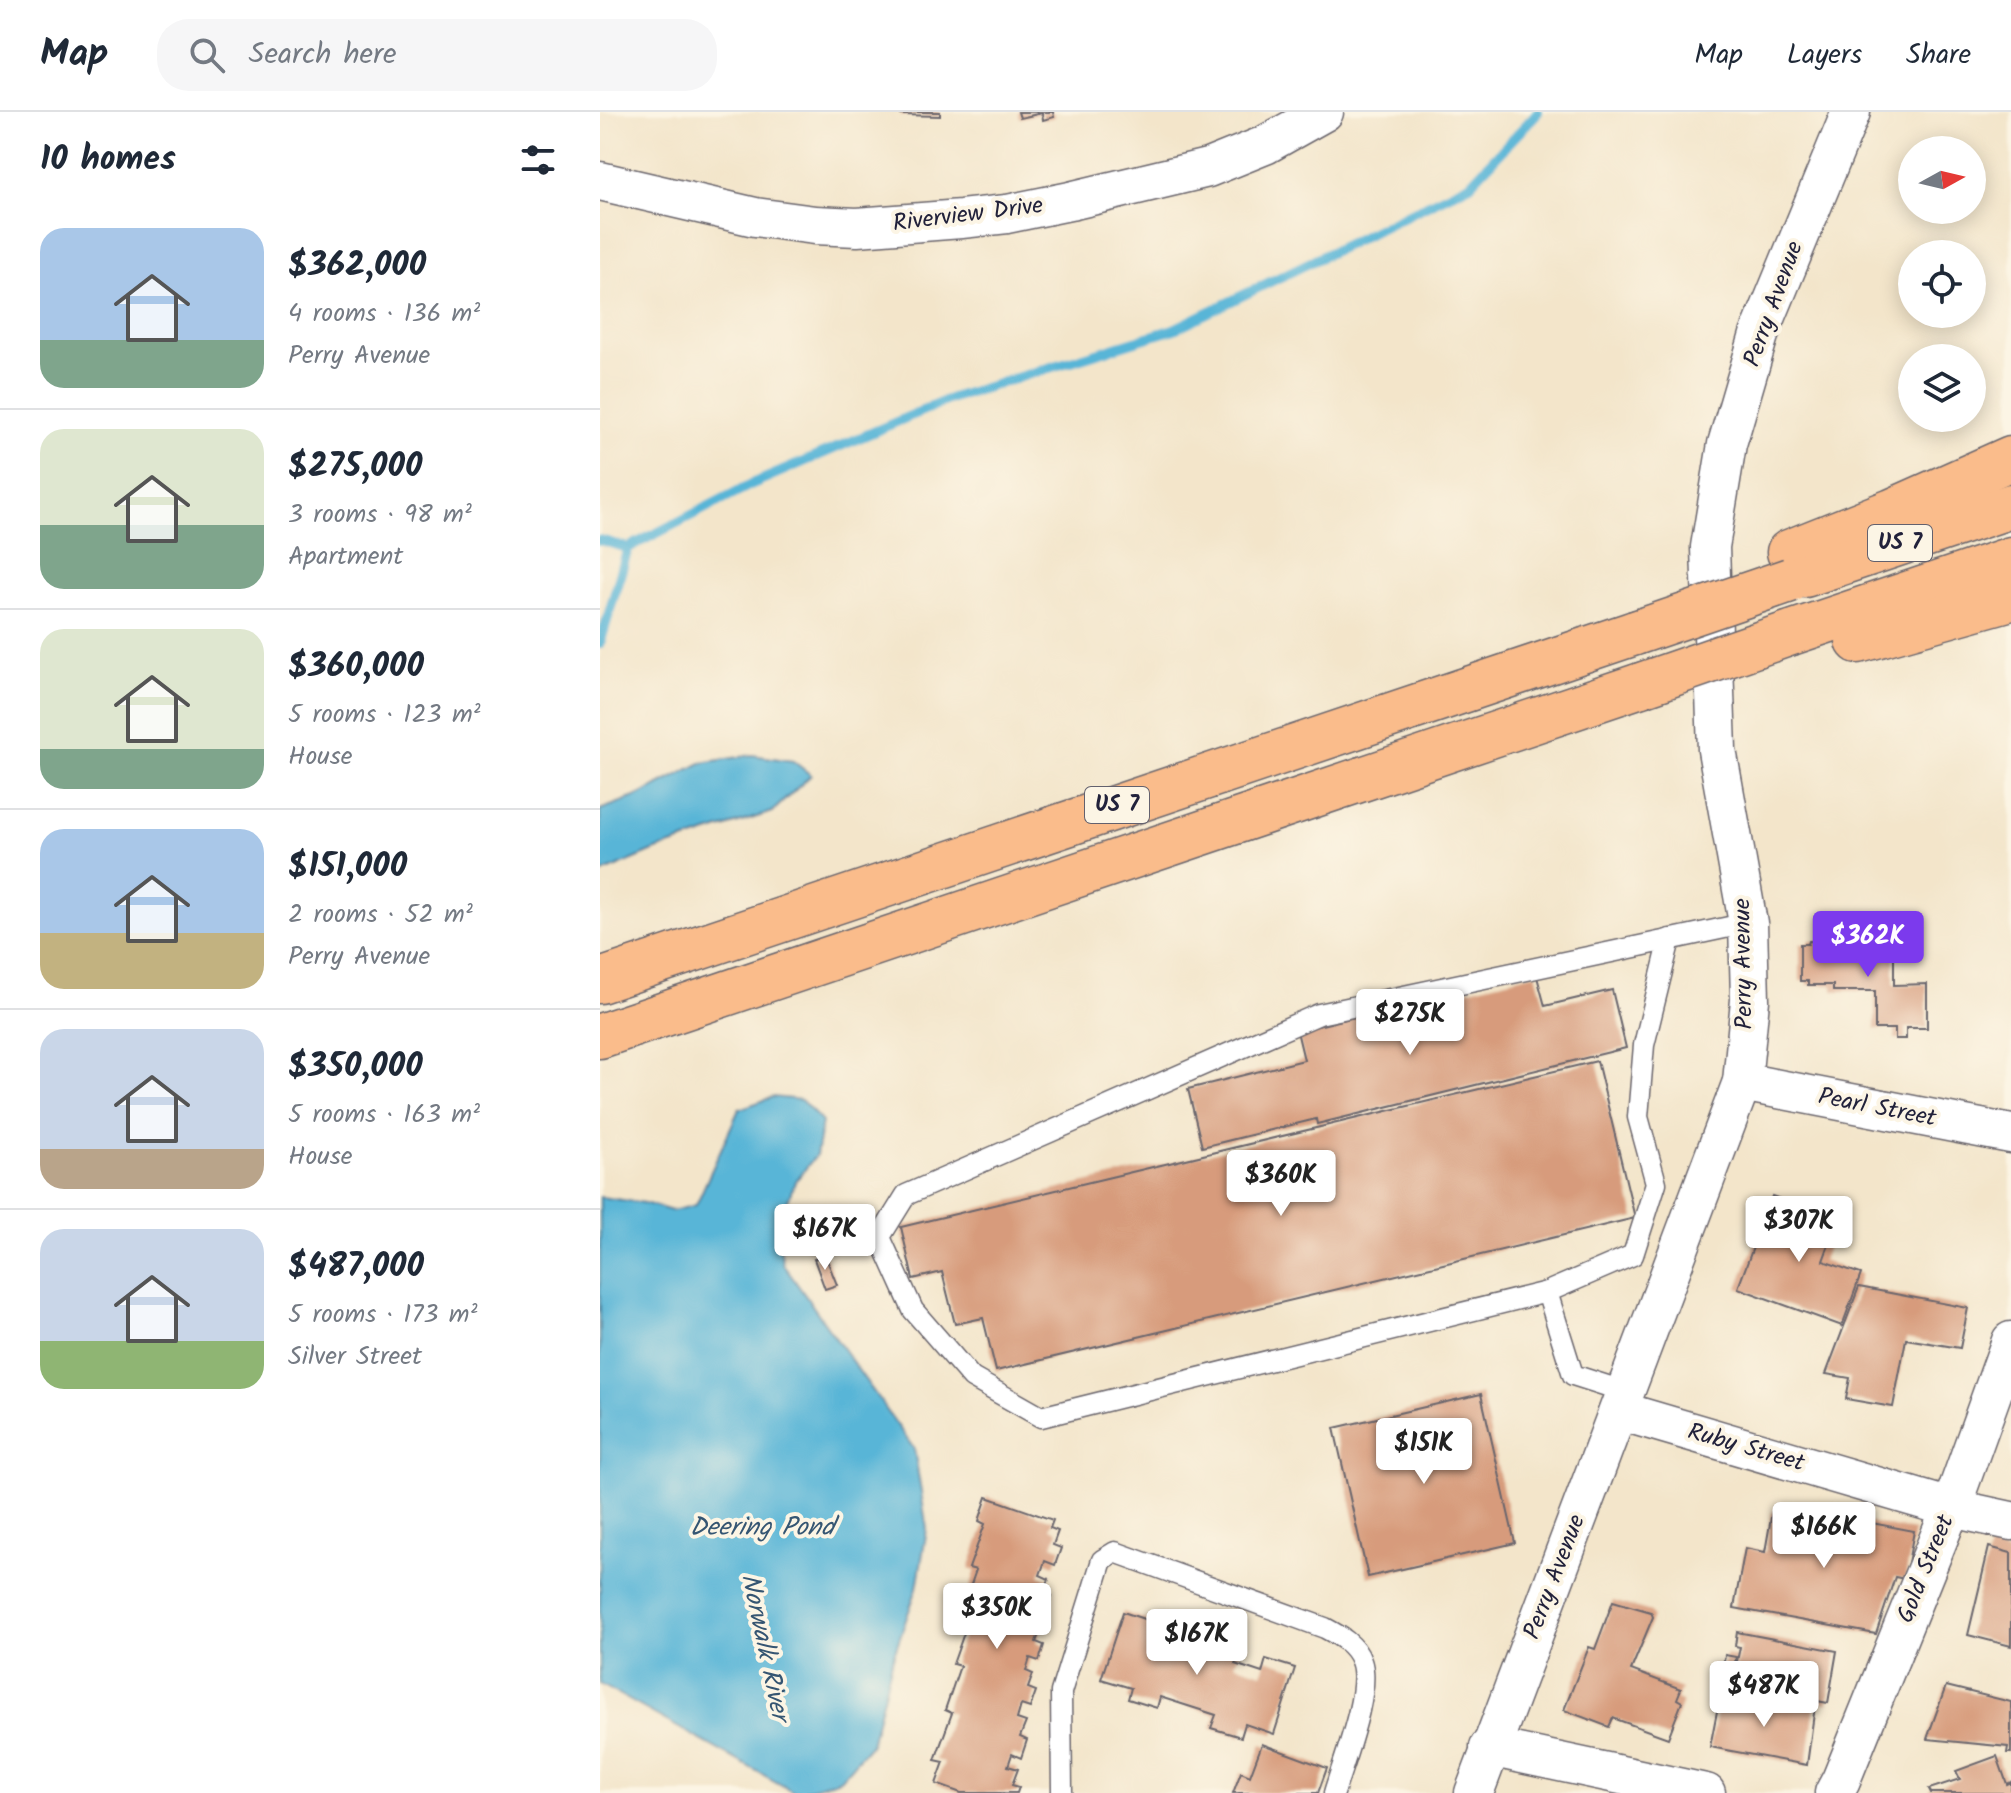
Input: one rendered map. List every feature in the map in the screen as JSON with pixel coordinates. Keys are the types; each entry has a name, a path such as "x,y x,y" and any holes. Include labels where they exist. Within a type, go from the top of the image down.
{"highway":[{"path":"1789,566 1892,511 2011,458"},
{"name":"US 7","path":"600,981 1187,782 1789,566 2011,506"},
{"name":"US 7","path":"600,1036 1495,735 1641,694 1727,684 1791,648 2011,559"},
{"path":"1791,648 1883,632 2011,598"}],"street":[{"name":"Riverview Drive","path":"600,181 755,217 815,225 857,227 961,219 1007,214 1208,168 1265,145 1324,112"},
{"name":"Perry Avenue","path":"1474,1793 1742,1082 1750,1000 1748,923 1717,750 1710,547 1727,444 1759,335 1851,112"},
{"name":"Pearl Street","path":"1742,1082 2011,1134"},
{"name":"Gold Street","path":"1834,1793 1951,1508 2011,1341"},
{"name":"Ruby Street","path":"1623,1402 1951,1508 2011,1521"},
{"path":"1489,1747 1706,1793"}],"lane":[{"path":"1670,939 1644,1045 1638,1117 1656,1183 1633,1255 1547,1292 1041,1417 972,1378 913,1310 880,1237 906,1195 1319,1014 1670,939 1748,923"},
{"path":"1547,1292 1573,1375 1623,1402"},
{"path":"1062,1793 1061,1692 1102,1560 1115,1552 1325,1628 1341,1636 1354,1648 1362,1662 1364,1692 1334,1793"}],"water":[{"path":"752,755 793,761 811,775 772,812 656,850 600,874 600,810 640,795 701,763"},
{"name":"Deering Pond","path":"773,1097 801,1100 822,1122 816,1155 795,1182 777,1228 783,1264 914,1449 927,1529 917,1588 894,1654 871,1744 840,1779 796,1793 600,1684 600,1197 644,1203 672,1211 696,1205 739,1109"}],"building":[{"path":"901,112 940,112 940,116 901,115"},
{"path":"1018,112 1053,112 1054,117 1043,120 1042,113 1020,118"},
{"path":"1877,934 1903,934 1903,956 1894,956 1894,985 1927,984 1927,1028 1906,1028 1906,1039 1895,1039 1895,1029 1875,1029 1875,991 1833,991 1833,985 1808,985 1808,981 1800,981 1800,944 1808,944 1809,941 1877,943"},
{"path":"1536,973 1545,1006 1612,990 1626,1048 1317,1124 1316,1119 1202,1147 1188,1089 1304,1060 1297,1031"},
{"path":"1597,1061 1635,1218 996,1371 983,1318 955,1324 942,1272 913,1279 901,1227"},
{"path":"1772,1196 1838,1220 1823,1261 1861,1274 1842,1326 1738,1288"},
{"path":"825,1255 837,1285 825,1289 814,1259"},
{"path":"1859,1287 1968,1308 1960,1348 1906,1339 1893,1407 1846,1399 1850,1378 1826,1374"},
{"path":"1481,1394 1515,1543 1368,1577 1334,1428"},
{"path":"987,1497 1053,1520 1050,1528 1058,1531 1053,1545 1061,1548 1055,1565 1045,1561 1040,1575 1049,1579 1044,1594 1052,1596 1046,1612 1037,1609 1032,1623 1042,1626 1036,1642 1044,1645 1039,1661 1030,1658 1026,1671 1033,1674 1028,1688 1036,1691 1030,1708 1021,1705 1017,1719 1026,1722 1020,1737 1027,1740 1021,1758 1012,1754 1008,1766 1018,1769 1012,1785 1019,1787 1017,1793 961,1793 936,1784 944,1762 935,1760 952,1713 945,1710 960,1666 953,1664 969,1619 960,1616 976,1570 969,1568 985,1524 979,1521"},
{"path":"1777,1505 1914,1531 1905,1579 1895,1577 1876,1634 1734,1608 1745,1548 1765,1552 1772,1512 1776,1513"},
{"path":"1989,1547 2011,1553 2011,1646 1968,1635"},
{"path":"1613,1601 1651,1612 1653,1617 1631,1670 1681,1689 1677,1699 1682,1702 1668,1738 1613,1718 1609,1727 1564,1710 1589,1647 1595,1649"},
{"path":"1123,1612 1153,1622 1150,1632 1179,1641 1182,1631 1240,1650 1235,1664 1262,1673 1266,1659 1295,1668 1274,1734 1245,1724 1241,1737 1211,1728 1216,1715 1160,1697 1157,1708 1128,1699 1131,1688 1101,1679"},
{"path":"1737,1632 1837,1651 1828,1703 1732,1685 1740,1647 1735,1646"},
{"path":"1725,1655 1736,1657 1731,1684 1720,1682"},
{"path":"1946,1686 2011,1702 2011,1753 2007,1753 2008,1747 1927,1739"},
{"path":"1720,1696 1780,1707 1781,1699 1815,1706 1807,1765 1710,1747"},
{"path":"1262,1744 1327,1768 1318,1793 1233,1793 1241,1772 1250,1776"},
{"path":"1997,1756 2007,1784 2011,1782 2011,1793 1931,1793 1929,1789 1960,1779 1956,1771"}],"waterway":[{"path":"600,540 628,548 750,485 952,398 1174,329 1470,184 1538,112"},
{"path":"600,644 628,548"}],"water label":[{"name":"Norwalk River","path":"764,1647"}]}
